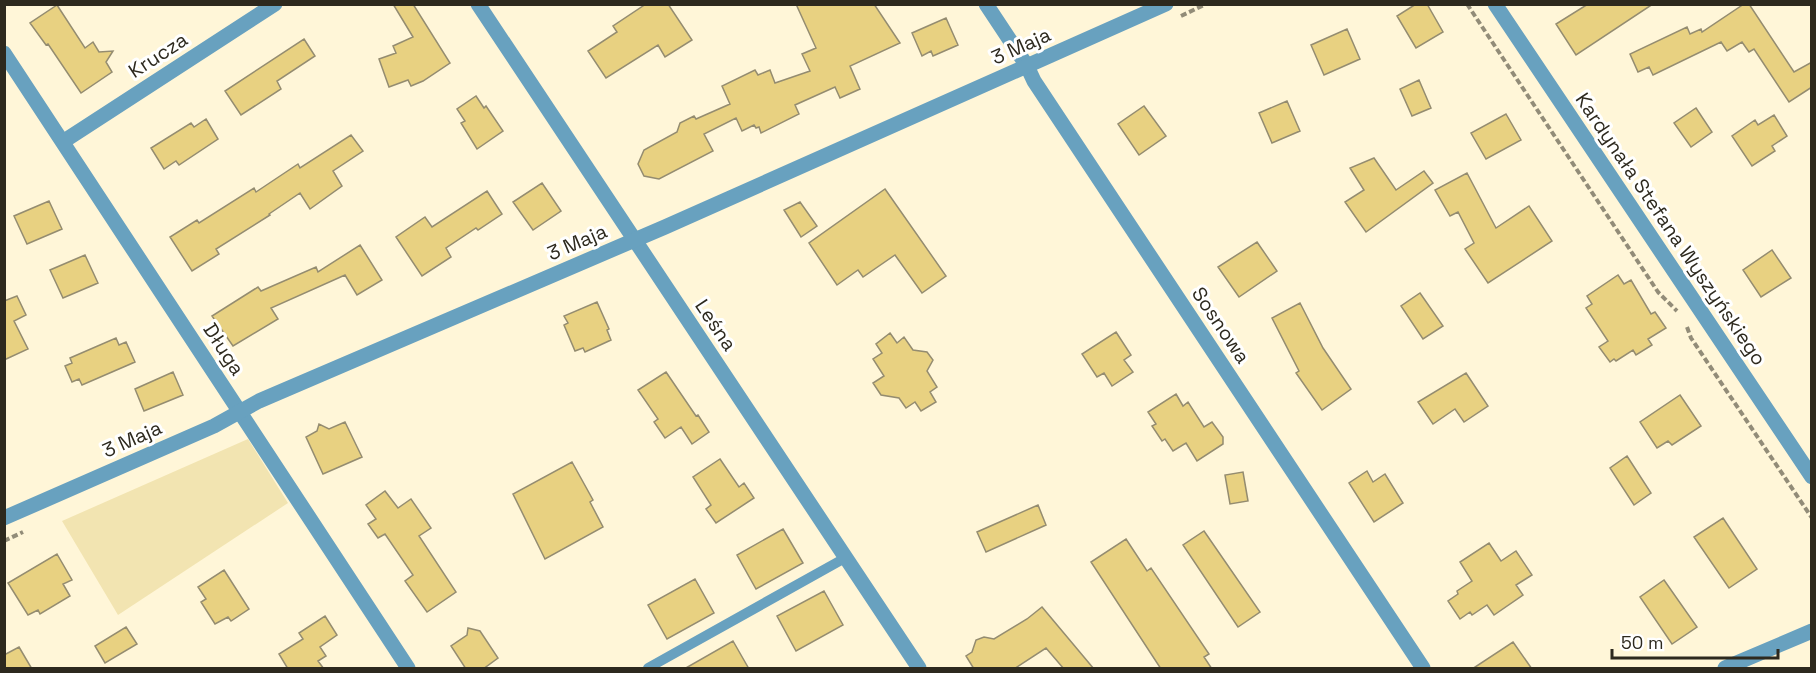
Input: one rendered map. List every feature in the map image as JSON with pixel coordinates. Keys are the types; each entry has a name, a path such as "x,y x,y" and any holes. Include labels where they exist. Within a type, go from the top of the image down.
{"street":[{"name":"Krucza","path":"64,141 275,4"},
{"name":"Leśna","path":"478,4 919,669"},
{"name":"Sosnowa","path":"986,4 1047,101 1423,669"},
{"name":"3 Maja","path":"4,518 214,426 259,400 635,240 1166,4"},
{"name":"Kardynała Stefana Wyszyńskiego","path":"1495,4 1812,477"},
{"name":"Długa","path":"4,53 64,141 408,669"},
{"path":"1725,669 1812,631"}],"lane":[{"path":"648,669 845,558"}],"path":[{"path":"1467,4 1658,291 1682,318 1691,338 1812,518"}],"shaded area":[{"path":"248,439 288,503 118,615 62,521"}],"building":[{"path":"393,4 413,4 450,63 411,86 408,80 389,87 379,59 396,53 393,46 413,37"},
{"path":"646,4 668,4 692,40 665,57 658,45 606,78 588,51 617,32 613,26"},
{"path":"796,4 874,4 900,43 850,66 860,89 840,98 835,87 795,105 799,114 761,133 759,127 756,128 754,125 742,131 736,118 704,134 713,151 659,179 644,176 638,164 644,150 677,132 680,123 694,116 696,119 730,104 722,86 755,70 758,75 770,70 775,83 810,71 802,54 816,48"},
{"path":"1416,4 1427,4 1443,32 1416,48 1397,16"},
{"path":"1588,4 1653,4 1576,55 1556,24"},
{"path":"1744,4 1749,4 1794,72 1812,62 1812,87 1789,102 1754,49 1749,52 1742,42 1727,51 1721,42 1653,75 1649,67 1638,72 1630,54 1687,27 1690,34 1701,29 1702,32"},
{"path":"57,5 85,48 93,42 99,52 113,51 106,62 112,72 81,93 48,44 46,45 30,23"},
{"path":"946,18 958,45 933,56 931,51 922,56 912,33"},
{"path":"1347,29 1360,59 1324,75 1311,45"},
{"path":"304,39 315,56 277,81 281,89 241,115 225,91"},
{"path":"1419,80 1431,108 1412,116 1400,89"},
{"path":"476,96 484,108 486,106 503,131 477,149 461,123 465,121 457,109"},
{"path":"1287,101 1300,131 1272,143 1259,113"},
{"path":"1144,106 1166,136 1139,155 1118,124"},
{"path":"1696,108 1712,132 1691,147 1674,123"},
{"path":"1506,114 1521,140 1486,159 1471,133"},
{"path":"1774,115 1787,136 1772,146 1775,151 1752,166 1732,136 1755,120 1758,125"},
{"path":"206,119 218,139 179,165 176,161 164,169 151,148 191,123 194,127"},
{"path":"351,135 363,151 333,171 342,186 310,209 300,193 216,249 219,254 192,271 170,237 197,220 199,223 254,188 256,192 298,164 300,168"},
{"path":"1374,158 1396,190 1424,171 1433,183 1366,232 1345,202 1364,190 1350,168"},
{"path":"1467,173 1496,228 1529,206 1552,241 1488,283 1465,249 1474,243 1458,212 1450,216 1435,190"},
{"path":"542,183 561,211 533,230 513,202"},
{"path":"885,189 946,276 922,293 895,255 863,277 858,270 837,285 809,243"},
{"path":"487,191 502,214 446,248 451,257 422,276 396,237 425,217 432,227"},
{"path":"49,201 62,229 27,244 14,216"},
{"path":"800,202 817,226 801,237 784,210"},
{"path":"1257,242 1277,271 1239,297 1218,267"},
{"path":"360,245 382,280 357,295 345,275 271,308 278,319 233,346 212,316 258,287 261,291 316,267 318,272"},
{"path":"1772,250 1791,278 1761,297 1743,270"},
{"path":"85,255 98,283 63,298 50,270"},
{"path":"1618,275 1624,284 1631,280 1651,314 1655,312 1666,328 1648,339 1652,345 1636,355 1633,350 1616,361 1614,359 1610,362 1599,347 1608,341 1586,308 1592,304 1587,296"},
{"path":"1420,293 1443,326 1423,339 1401,306"},
{"path":"17,296 26,315 14,321 28,349 4,360 4,301"},
{"path":"597,302 609,329 607,330 611,340 585,352 583,348 575,351 564,325 568,323 564,316"},
{"path":"1300,303 1323,348 1351,389 1322,410 1296,373 1299,371 1272,318"},
{"path":"1116,332 1131,355 1124,360 1133,372 1112,386 1104,373 1097,377 1082,354"},
{"path":"890,333 897,343 904,337 913,350 927,352 933,360 927,371 937,387 930,392 936,402 921,411 915,402 906,408 899,398 881,395 873,383 884,376 873,359 882,353 876,344"},
{"path":"116,338 119,345 126,342 135,362 82,385 79,379 72,382 65,366 72,363 70,358"},
{"path":"173,372 183,395 144,411 135,389"},
{"path":"666,372 709,432 692,444 681,427 665,438 654,422 658,419 638,390"},
{"path":"1466,373 1488,406 1464,422 1455,409 1433,424 1418,402"},
{"path":"1176,394 1183,406 1188,402 1204,427 1212,422 1223,437 1223,444 1197,461 1186,443 1173,451 1165,439 1162,441 1152,426 1156,424 1148,412"},
{"path":"1680,395 1701,426 1672,445 1668,441 1657,448 1640,422"},
{"path":"345,422 362,457 323,474 306,437 317,431 319,424 329,429"},
{"path":"1627,456 1651,493 1634,505 1610,468"},
{"path":"720,459 739,487 744,483 754,498 716,523 706,509 711,505 693,477"},
{"path":"572,462 593,500 590,502 603,527 545,559 513,494"},
{"path":"1367,471 1373,482 1385,474 1403,503 1374,522 1349,483"},
{"path":"1243,472 1248,501 1230,504 1225,475"},
{"path":"385,491 398,508 411,499 431,528 419,536 456,592 427,612 405,581 413,575 385,534 378,538 368,524 376,519 366,505"},
{"path":"1038,505 1046,525 986,552 977,532"},
{"path":"1723,518 1757,569 1729,588 1694,537"},
{"path":"783,529 803,563 756,589 737,555"},
{"path":"1204,531 1260,612 1238,627 1183,545"},
{"path":"1126,539 1147,571 1151,568 1209,654 1204,657 1212,669 1161,669 1091,562"},
{"path":"1489,543 1501,561 1516,551 1532,575 1516,585 1523,595 1494,615 1487,605 1472,615 1470,612 1460,619 1448,601 1458,594 1457,591 1472,581 1460,562"},
{"path":"57,554 72,580 63,584 70,596 40,614 38,610 28,615 8,583"},
{"path":"224,570 249,609 231,621 228,617 215,624 201,602 206,599 198,587"},
{"path":"695,579 714,613 667,639 648,605"},
{"path":"1664,580 1697,627 1672,644 1640,597"},
{"path":"824,591 843,625 796,651 777,616"},
{"path":"1042,607 1094,669 1064,669 1046,648 1014,669 974,669 966,656 972,652 976,640 984,637 994,639"},
{"path":"325,616 337,635 320,647 326,656 318,661 324,669 288,669 279,654 303,639 299,633"},
{"path":"126,627 137,644 105,663 95,646"},
{"path":"468,628 480,631 498,658 483,669 466,669 451,646 467,635"},
{"path":"733,641 749,669 684,669"},
{"path":"1513,642 1532,669 1472,669"},
{"path":"19,647 32,669 4,669 4,655"}]}
